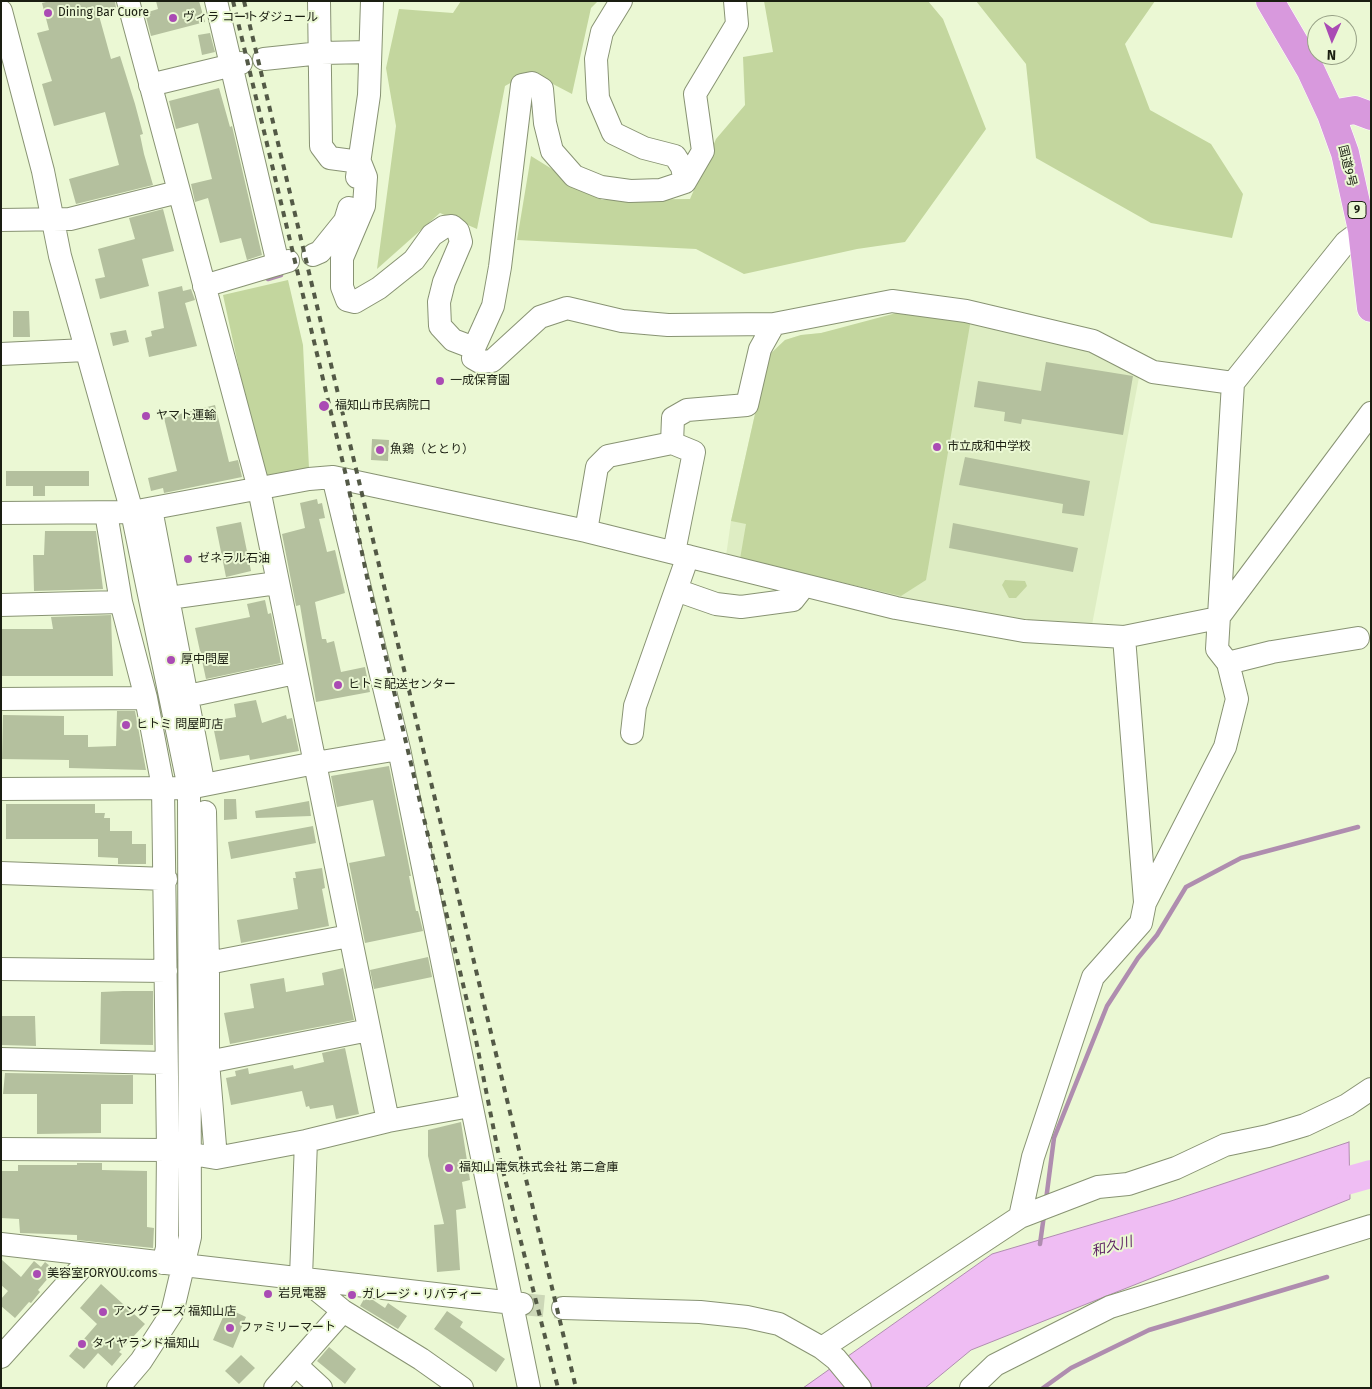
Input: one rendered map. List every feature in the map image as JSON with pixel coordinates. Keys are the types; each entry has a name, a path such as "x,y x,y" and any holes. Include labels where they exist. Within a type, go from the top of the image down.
{"highway":[{"name":"9","path":"1270,1 1311,71 1331,114"},
{"path":"1331,114 1355,110 1371,116"},
{"name":"国道9号","path":"1331,114 1345,153 1362,230 1371,308"}],"street":[{"path":"128,1 259,489 388,1121"},
{"path":"204,286 283,263 236,65 216,1"},
{"path":"318,1 321,53 321,146 330,158 360,162"},
{"path":"313,255 320,252 345,221 360,162 369,95 372,1"},
{"path":"621,1 602,32 596,59 598,98 613,133 644,148 675,156 682,167 685,182"},
{"path":"735,1 737,24 695,94 703,151 685,182 661,190 630,191 602,187 574,176 552,151 545,123 542,89 532,83 522,85 500,267 493,306 474,348 473,358 480,362 492,361 540,317 567,308 622,321 668,325 774,324 892,301 966,311 1093,341 1153,372 1233,383"},
{"path":"1,11 43,171 51,220 86,350 142,510 169,598 188,696 197,787 208,963 208,1062 216,1158"},
{"path":"264,59 321,53 370,52"},
{"path":"150,85 236,65"},
{"path":"360,162 366,177 364,206 342,258 342,288 347,300 355,302 380,288 414,260 432,235 444,227 452,226 458,231 462,242 444,282 439,302 440,326 453,340 474,348"},
{"path":"1,220 70,219 178,192"},
{"path":"1020,1217 1033,1157 1093,977 1141,923 1145,903 1225,747 1237,699 1228,663 1217,649 1233,383 1346,242 1362,230"},
{"path":"672,443 673,418 687,410 747,405 760,349 774,324"},
{"path":"1,354 86,350"},
{"path":"1,513 106,513 142,510 309,479 333,477 586,531 896,608 1024,630 1124,638 1218,618 1371,413"},
{"path":"586,531 597,466 608,456 672,443 694,452 676,590 635,706 632,733"},
{"path":"333,477 399,749 470,1106 516,1303 528,1388"},
{"path":"118,1388 141,1361 172,1313 185,1266 190,1237 197,787 142,510"},
{"path":"106,513 121,602 146,698 163,787 166,879 165,1063 168,1150 167,1248 163,1263"},
{"path":"169,598 277,582"},
{"path":"676,590 716,604 741,607 793,600 804,586"},
{"path":"1,605 121,602"},
{"path":"1124,638 1145,903"},
{"path":"1228,663 1272,652 1358,638"},
{"path":"188,696 296,673"},
{"path":"1,699 146,698"},
{"path":"1,789 197,787 315,763 399,749"},
{"path":"1,873 166,879"},
{"path":"208,963 349,936"},
{"path":"1,969 166,971"},
{"path":"208,1062 369,1030"},
{"path":"1,1059 165,1063"},
{"path":"829,1354 1020,1217 1098,1186 1128,1184 1176,1168 1225,1145 1268,1136 1305,1125 1347,1105 1371,1090"},
{"path":"1,1149 168,1150 216,1158 306,1141 388,1121 470,1106"},
{"path":"302,1277 306,1141"},
{"path":"971,1388 995,1365 1110,1307 1371,1226"},
{"path":"1,1244 516,1303"},
{"path":"1,1357 93,1255"},
{"path":"302,1277 343,1311 462,1388"},
{"path":"563,1308 700,1312 747,1317 779,1324 829,1354 860,1388"},
{"path":"276,1388 343,1311"},
{"path":"296,1365 321,1388"}],"shaded area":[{"path":"461,1 598,1 591,8 572,94 530,72 505,86 477,229 440,213 377,269 396,126 386,68 399,9 453,13"},
{"path":"764,1 928,1 943,19 986,129 905,242 857,249 744,274 696,249 517,240 531,156 602,200 690,199 716,139 745,105 743,57 773,52"},
{"path":"976,1 1155,1 1125,44 1150,110 1211,144 1243,194 1232,238 1151,223 1036,158 1026,64"},
{"path":"288,280 303,345 309,468 263,480 223,295"},
{"path":"900,312 971,319 926,580 901,596 740,559 746,524 731,521 768,356 785,340 801,335 821,333"},
{"name":"市立成和中学校","path":"927,312 1086,344 1140,372 1091,630 960,614 726,556 731,521 768,356 785,340 801,335 821,333"},
{"path":"1005,580 1025,581 1027,586 1016,598 1009,598 1002,585"}],"water":[{"path":"1349,1142 1350,1199 971,1350 925,1388 803,1388 992,1254 1171,1201"}],"building":[{"path":"50,1 115,1 116,8 98,12 111,59 120,56 143,134 140,135 153,185 76,204 69,179 119,165 105,112 54,126 42,84 52,81 37,33 49,30 42,3"},
{"name":"ヴィラ コートダジュール","path":"156,1 199,1 205,22 151,36 145,13 158,9"},
{"path":"210,33 215,52 202,55 198,35"},
{"path":"219,88 230,127 232,126 262,255 247,260 241,238 220,243 208,198 195,202 191,184 212,179 198,123 176,129 169,101"},
{"path":"163,209 174,251 142,259 149,286 100,299 95,279 105,277 98,249 135,239 129,218"},
{"path":"182,286 183,291 191,289 195,300 185,303 197,346 149,357 145,338 152,336 151,331 164,328 158,292"},
{"path":"13,311 29,311 30,337 13,337"},
{"path":"126,330 129,342 113,346 110,333"},
{"path":"1046,362 1133,376 1123,435 1022,419 1021,424 1004,421 1005,412 974,407 978,381 1041,391"},
{"path":"215,405 229,462 238,460 242,477 164,493 163,488 151,491 148,478 177,471 164,418"},
{"name":"魚鶏（ととり）","path":"372,439 389,440 388,461 371,460"},
{"path":"965,457 1090,481 1084,516 1062,513 1063,504 959,485"},
{"path":"6,471 89,471 89,486 45,486 45,496 33,496 33,486 6,486"},
{"path":"317,499 318,504 322,503 325,518 319,519 327,552 335,550 345,593 315,602 322,639 326,639 327,643 334,641 341,672 365,667 370,692 316,702 300,605 296,606 282,534 305,528 300,503"},
{"path":"241,522 251,571 226,577 216,527"},
{"path":"953,523 1078,548 1073,572 949,548"},
{"path":"45,531 96,531 103,589 34,591 33,555 44,555"},
{"path":"265,600 268,614 271,613 281,663 206,679 195,628 250,617 247,604"},
{"path":"111,615 113,676 1,676 1,629 53,629 51,617"},
{"path":"256,700 262,723 286,715 287,719 292,718 299,751 250,760 249,755 220,760 212,721 236,717 234,704"},
{"path":"117,711 135,711 146,770 69,768 69,760 2,759 3,715 64,716 64,735 88,735 88,747 116,746"},
{"path":"389,766 416,911 418,911 423,931 365,943 349,863 385,856 373,800 337,807 331,776"},
{"path":"224,799 236,799 237,819 224,820"},
{"path":"309,801 311,816 256,818 255,811"},
{"path":"6,804 95,804 95,813 105,813 104,818 110,818 110,831 132,831 132,844 146,844 146,864 118,864 118,858 98,857 98,839 6,839"},
{"path":"313,826 316,843 231,859 228,842"},
{"path":"322,868 325,888 322,889 329,926 241,943 237,920 298,909 293,878 296,878 295,872"},
{"path":"428,957 432,977 374,989 370,970"},
{"path":"343,968 354,1020 230,1044 224,1013 254,1008 250,984 284,978 286,992 324,985 322,973"},
{"path":"153,991 153,1045 100,1044 101,992"},
{"path":"1,1016 35,1016 36,1046 1,1045"},
{"path":"345,1048 359,1114 336,1119 333,1105 310,1109 309,1106 306,1107 302,1091 231,1105 226,1078 236,1076 235,1071 248,1068 249,1074 293,1065 294,1069 324,1062 322,1053"},
{"path":"5,1073 133,1075 133,1104 101,1104 101,1133 37,1134 37,1094 3,1094"},
{"path":"461,1122 470,1180 462,1182 466,1208 456,1210 460,1270 437,1272 434,1225 444,1224 428,1156 428,1130"},
{"path":"77,1163 102,1163 102,1170 147,1171 147,1227 154,1228 153,1248 77,1240 77,1235 20,1233 19,1219 1,1218 1,1171 18,1171 18,1165 77,1165"},
{"path":"1,1259 21,1277 34,1261 41,1267 45,1262 55,1270 38,1290 40,1292 31,1303 29,1302 15,1318 1,1306 1,1299 8,1291 1,1285"},
{"path":"101,1284 145,1324 119,1352 122,1354 112,1366 98,1353 84,1369 69,1356 97,1324 80,1308"},
{"path":"364,1299 373,1300 385,1308 388,1303 407,1316 398,1329 360,1306"},
{"name":"ファミリーマート","path":"227,1308 246,1317 233,1348 213,1340"},
{"path":"447,1311 463,1322 460,1327 505,1359 496,1372 434,1329"},
{"path":"329,1347 356,1369 345,1384 317,1361"},
{"path":"241,1355 255,1368 239,1384 225,1371"}],"waterway":[{"path":"268,279 281,275"},
{"path":"1046,1200 1054,1138 1107,1006 1138,958 1157,935 1186,887 1241,858 1358,827"},
{"name":"和久川","path":"1314,1190 1371,1174"},
{"path":"1040,1244 1044,1215"},
{"path":"1043,1388 1071,1368 1149,1330 1327,1277"}],"tunnel":[{"path":"522,1304 563,1308"}],"railway":[{"path":"233,1 347,480 367,577 475,1035 498,1151 558,1388"},
{"path":"244,1 576,1388"}],"place":[{"name":"Dining Bar Cuore","path":"48,13"},
{"name":"ヴィラ コートダジュール","path":"173,18"},
{"name":"一成保育園","path":"440,381"},
{"name":"福知山市民病院口","path":"324,406"},
{"name":"ヤマト運輸","path":"146,416"},
{"name":"市立成和中学校","path":"937,447"},
{"name":"魚鶏（ととり）","path":"380,450"},
{"name":"ゼネラル石油","path":"188,559"},
{"name":"厚中問屋","path":"171,660"},
{"name":"ヒトミ配送センター","path":"338,685"},
{"name":"ヒトミ 問屋町店","path":"126,725"},
{"name":"福知山電気株式会社 第二倉庫","path":"449,1168"},
{"name":"美容室FORYOU.coms","path":"37,1274"},
{"name":"岩見電器","path":"268,1294"},
{"name":"ガレージ・リバティー","path":"352,1295"},
{"name":"アングラーズ 福知山店","path":"103,1312"},
{"name":"ファミリーマート","path":"230,1328"},
{"name":"タイヤランド福知山","path":"82,1344"}]}
